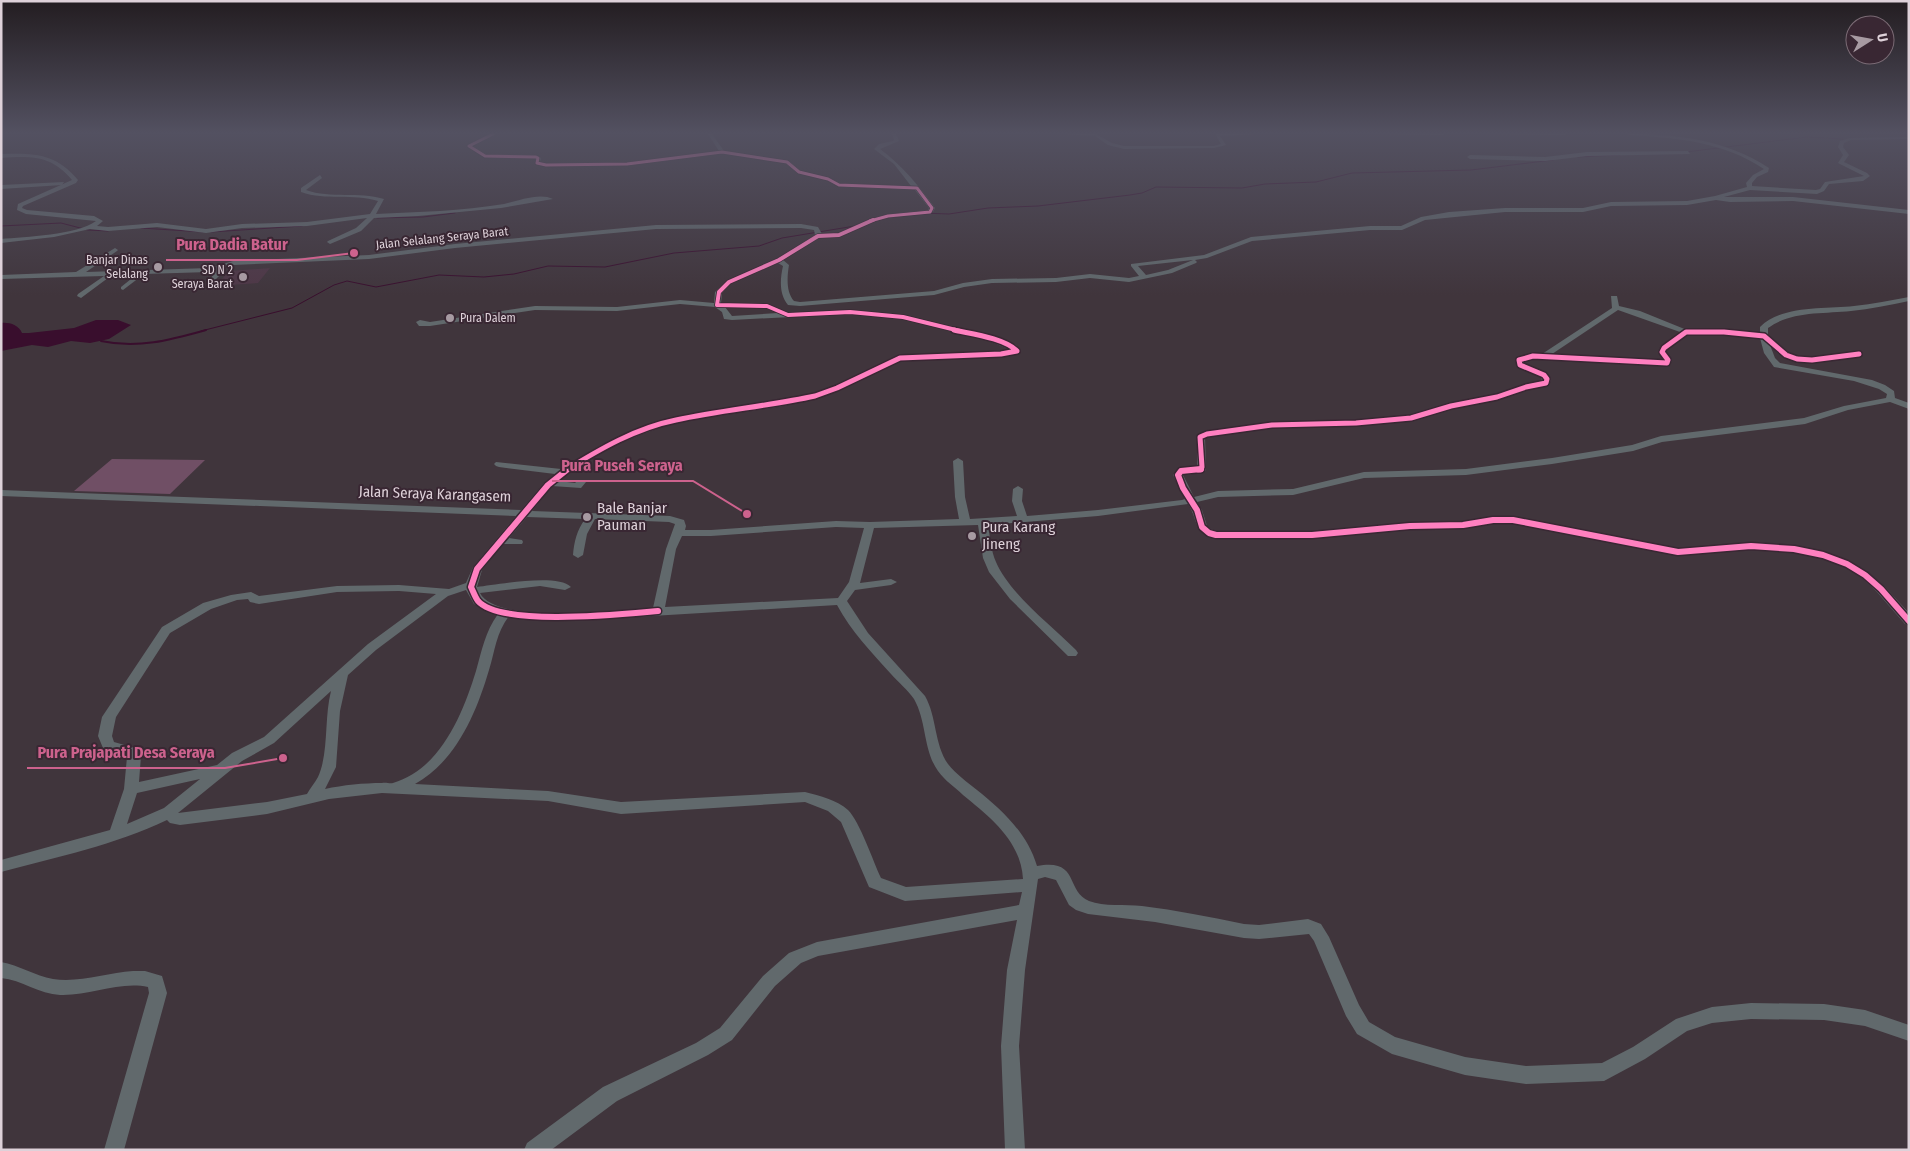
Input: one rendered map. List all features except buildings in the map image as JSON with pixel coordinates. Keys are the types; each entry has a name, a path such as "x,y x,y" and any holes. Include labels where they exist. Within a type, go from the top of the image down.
{"street":[{"path":"1,241 80,231 100,221 86,217 26,212 18,208 20,205 61,188"},
{"path":"303,191 305,188"},
{"path":"717,305 719,292 726,284 779,260 818,236 840,234 875,219 888,216 930,212 932,208 917,188 914,188"},
{"path":"779,260 786,265 784,276 788,300 796,304 934,293 963,285 992,281 1063,280 1090,276 1126,280 1170,272 1251,239 1366,229 1397,229 1410,226 1423,218 1449,214 1505,210 1583,210 1611,204 1687,203 1716,198 1750,188 1817,192 1824,188"},
{"path":"303,191 378,191"},
{"path":"303,191 316,195 381,199 365,225 330,242"},
{"path":"1716,198 1730,200 1793,199 1909,212"},
{"path":"89,228 108,229 157,225 206,231 240,227 307,224 372,216 418,214 501,206 536,199 550,200"},
{"name":"Jalan Selalang Seraya Barat","path":"1,277 110,274 219,268 233,263 369,257 455,246 672,226 801,226 814,227 819,233 818,236"},
{"path":"77,275 115,250"},
{"path":"1143,276 1133,265 1205,257"},
{"path":"213,280 220,272 219,268"},
{"path":"123,288 143,272"},
{"path":"81,296 110,274"},
{"path":"1614,298 1615,307"},
{"path":"1890,399 1891,393 1875,384 1777,365 1771,361 1764,336 1764,327 1796,314 1847,309 1909,299"},
{"path":"420,322 422,324 430,324 543,307 612,309 680,302 767,306 788,315"},
{"path":"550,483 577,486 577,472 589,458 632,435 670,422 783,403 821,394 900,358 1001,354 1017,351 1013,347 992,339 903,316 850,312 732,318 728,317 725,311 717,305"},
{"path":"1615,307 1686,332 1736,332 1764,336 1786,355 1797,359 1806,360 1859,354"},
{"path":"1544,356 1615,307"},
{"path":"1686,332 1664,348 1662,352 1668,360 1666,363 1611,362 1544,356 1526,357 1518,362 1520,365 1546,377 1547,381 1543,384 1530,386 1504,395 1451,406 1411,418 1356,423 1272,425 1202,435 1199,440 1201,470 1181,471 1178,475 1197,510 1202,527 1209,533 1216,535 1300,536 1410,526 1463,525 1493,520 1513,520 1678,552 1748,545 1792,549 1829,557 1849,564 1886,594 1909,621"},
{"path":"658,612 670,549 679,533 836,524 870,525 982,521 1098,513 1191,501 1218,494 1306,490 1364,475 1455,473 1528,464 1633,448 1661,439 1805,421 1847,408 1890,399 1909,406"},
{"path":"958,461 960,497 965,521"},
{"path":"498,464 562,473 577,472"},
{"path":"562,473 550,483 477,569 471,588 474,597 490,610 548,618 841,601 852,587 859,571 870,525"},
{"path":"1018,489 1017,501 1023,519"},
{"name":"Jalan Seraya Karangasem","path":"1,493 676,520 681,526 679,533"},
{"path":"578,555 580,538 592,516"},
{"path":"982,521 990,562 994,570 1012,594 1072,653"},
{"path":"501,541 518,542"},
{"path":"852,587 891,582"},
{"path":"116,834 131,789 134,756 130,752 108,745 105,736 109,717 161,635 190,614 215,603 248,595 252,596 254,600 259,600 337,589 399,588 449,592 471,588 540,583 565,587"},
{"path":"1,866 116,834 169,812 245,752 269,740 372,647 449,592"},
{"path":"841,601 870,642 921,700 934,749 941,764 951,777 1004,820 1024,852 1031,880 1016,970 1010,1046 1015,1150"},
{"path":"395,788 428,770 448,746 460,726 478,685 490,637 498,621 505,613"},
{"path":"312,797 321,783 331,759 332,718 343,672"},
{"path":"131,789 220,770"},
{"path":"169,812 175,819 180,819 267,808 312,797 365,789 395,788 548,796 621,808 804,797 842,812 847,819 875,882 906,894 1031,880 1047,870 1057,872 1068,882 1072,894 1081,905 1244,931 1259,932 1308,926 1315,929 1321,937 1352,1010 1364,1028 1392,1045 1466,1066 1526,1075 1604,1072 1639,1053 1682,1025 1712,1015 1751,1011 1824,1012 1865,1018 1909,1033"},
{"path":"534,1150 610,1094 702,1049 726,1034 769,981 795,958 817,949 1026,911"},
{"path":"1,970 18,972 50,986 62,987 148,978 156,981 158,994 114,1150"}],"shaded area":[{"name":"SD N 2 Seraya Barat","path":"270,268 258,283 216,286 229,271"},
{"path":"96,320 118,320 131,325 109,339 90,343 71,341 48,347 32,345 1,351 1,323 13,325 19,328 22,333 29,333 74,328"},
{"path":"112,459 205,460 170,494 74,491"}],"waterway":[{"path":"921,213 949,214 988,208 1038,206 1130,195 1142,193 1154,188"},
{"path":"1217,188 1244,188"},
{"path":"377,218 423,217 455,213"},
{"path":"1,226 61,223 88,230 108,231"},
{"path":"211,232 302,226"},
{"path":"201,331 292,308 334,285 347,281 376,287 439,275 484,277 514,274 548,266 605,267 674,253 759,246 782,238 855,226"},
{"path":"141,228 203,232"},
{"path":"101,341 141,344 167,340 206,330"}],"cycle path":[{"path":"658,611 616,615 553,617 522,615 496,610 478,601 471,585 477,569 548,485 563,472 604,447 639,432 675,420 815,396 837,388 900,358 1001,354 1017,351 1013,347 992,339 903,317 850,312 788,315 767,306 717,305 719,292 729,282 779,260 818,236 839,235 875,219 888,216 930,212 932,208 917,188 914,188"},
{"path":"1859,354 1812,360 1797,359 1786,355 1764,336 1724,332 1686,332 1664,348 1662,352 1668,360 1667,363 1533,356 1519,360 1520,365 1544,375 1547,379 1546,383 1526,387 1497,397 1451,406 1411,418 1356,423 1272,425 1207,434 1200,437 1201,470 1181,471 1178,475 1183,488 1197,510 1202,527 1209,533 1216,535 1312,535 1410,526 1463,525 1493,520 1513,520 1678,552 1730,547 1779,547 1809,551 1836,559 1856,569 1881,589 1909,621"}],"place":[{"name":"Pura Dadia Batur","path":"354,253"},
{"name":"Banjar Dinas Selalang","path":"158,267"},
{"name":"SD N 2 Seraya Barat","path":"243,277"},
{"name":"Pura Dalem","path":"450,318"},
{"name":"Pura Puseh Seraya","path":"747,514"},
{"name":"Bale Banjar Pauman","path":"587,517"},
{"name":"Pura Karang Jineng","path":"972,536"},
{"name":"Pura Prajapati Desa Seraya","path":"283,758"}]}
